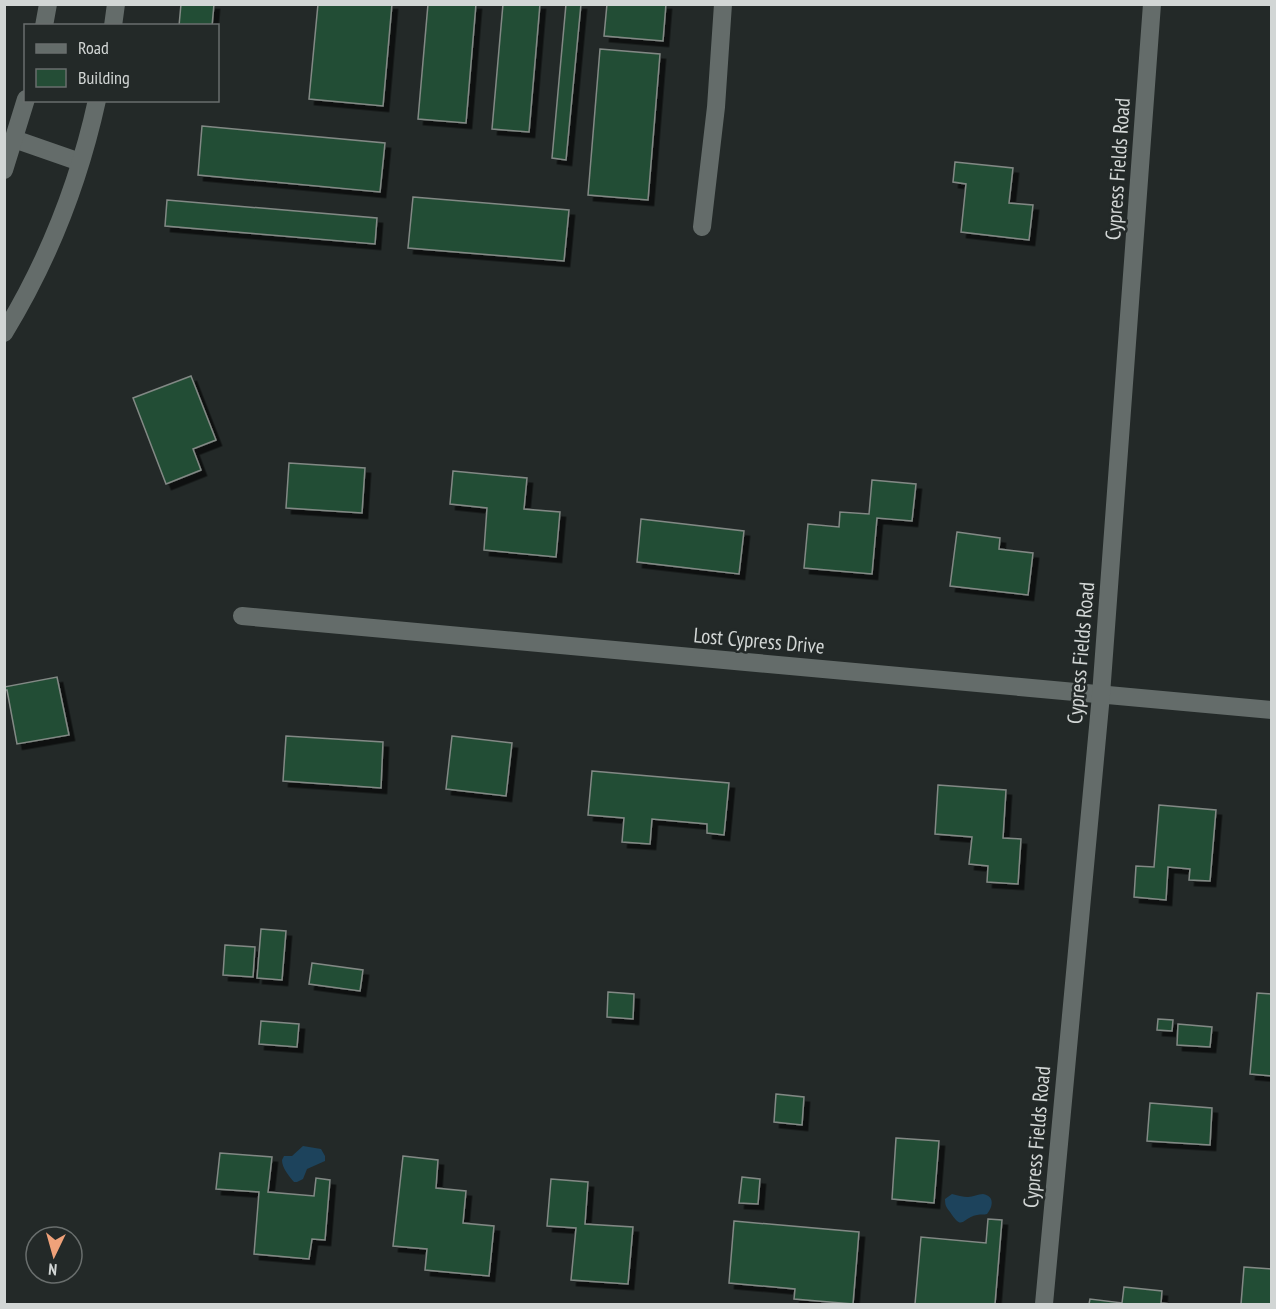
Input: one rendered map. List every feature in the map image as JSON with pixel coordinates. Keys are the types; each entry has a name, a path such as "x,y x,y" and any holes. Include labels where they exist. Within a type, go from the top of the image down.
{"street":[{"path":"44,24 48,4"},
{"path":"113,24 116,4"},
{"path":"702,227 716,107 723,4"},
{"name":"Cypress Fields Road","path":"1044,1305 1101,695 1152,4"},
{"path":"4,170 25,102"},
{"path":"4,333 46,256 71,192 96,102"},
{"path":"14,139 80,162"},
{"name":"Lost Cypress Drive","path":"242,616 1272,710"}],"water":[{"path":"303,1146 321,1149 325,1161 307,1169 303,1179 294,1182 284,1169 282,1160 284,1156 292,1156"},
{"path":"952,1194 968,1197 987,1195 992,1202 991,1208 987,1214 972,1217 960,1223 954,1218 946,1204 945,1199"}],"building":[{"path":"181,4 214,4 212,24 179,24"},
{"path":"318,4 392,4 383,106 309,99"},
{"path":"428,4 476,4 466,123 418,119"},
{"path":"503,4 540,4 529,132 492,129"},
{"path":"566,4 581,4 566,160 552,158"},
{"path":"607,4 666,4 663,41 604,36"},
{"path":"600,49 660,54 648,200 588,195"},
{"path":"202,126 385,143 380,192 198,175"},
{"path":"955,162 1013,168 1009,203 1033,205 1029,240 961,232 966,184 953,182"},
{"path":"413,197 569,210 564,261 408,248"},
{"path":"167,200 377,218 375,244 165,226"},
{"path":"191,376 216,440 193,449 201,470 166,484 133,398"},
{"path":"289,463 365,468 362,513 286,508"},
{"path":"453,471 527,478 524,509 560,512 556,557 484,550 487,508 450,504"},
{"path":"872,480 916,484 912,521 877,518 872,574 804,568 808,524 839,527 840,512 869,514"},
{"path":"641,519 744,531 739,574 637,562"},
{"path":"957,532 1000,538 999,549 1033,553 1028,595 950,586"},
{"path":"57,677 69,735 17,744 7,690 4,690 4,687"},
{"path":"286,736 383,742 381,788 283,781"},
{"path":"452,736 512,743 506,796 446,789"},
{"path":"592,771 729,783 724,835 707,833 707,824 652,819 650,844 622,842 624,818 588,815"},
{"path":"938,785 1006,790 1003,838 1021,839 1018,884 987,882 988,866 969,864 972,837 935,834"},
{"path":"1159,805 1216,810 1210,881 1189,880 1190,869 1168,867 1166,900 1134,897 1136,866 1154,867"},
{"path":"261,929 286,931 282,980 257,978"},
{"path":"225,945 255,947 253,977 223,975"},
{"path":"312,963 363,970 360,991 309,984"},
{"path":"608,992 634,994 633,1019 607,1017"},
{"path":"1257,993 1272,994 1272,1076 1250,1074"},
{"path":"1158,1019 1173,1020 1172,1031 1157,1030"},
{"path":"261,1021 299,1024 297,1047 259,1044"},
{"path":"1178,1024 1212,1027 1210,1047 1177,1045"},
{"path":"776,1094 804,1097 802,1125 774,1122"},
{"path":"1150,1103 1212,1108 1210,1145 1147,1141"},
{"path":"896,1138 939,1141 934,1203 892,1199"},
{"path":"220,1153 272,1157 268,1192 314,1196 316,1178 330,1180 325,1240 312,1239 309,1259 254,1254 259,1192 216,1189"},
{"path":"403,1156 438,1160 436,1188 466,1191 463,1223 494,1226 489,1276 425,1270 427,1249 393,1246"},
{"path":"742,1177 760,1179 758,1204 739,1203"},
{"path":"551,1179 588,1182 585,1224 633,1227 628,1284 571,1280 576,1228 547,1226"},
{"path":"988,1219 1002,1220 995,1304 915,1304 921,1237 986,1243"},
{"path":"734,1221 859,1232 853,1304 794,1299 795,1289 729,1283"},
{"path":"1244,1267 1272,1269 1272,1304 1241,1304"},
{"path":"1124,1287 1162,1291 1161,1303 1171,1304 1089,1304 1090,1299 1122,1303"}]}
